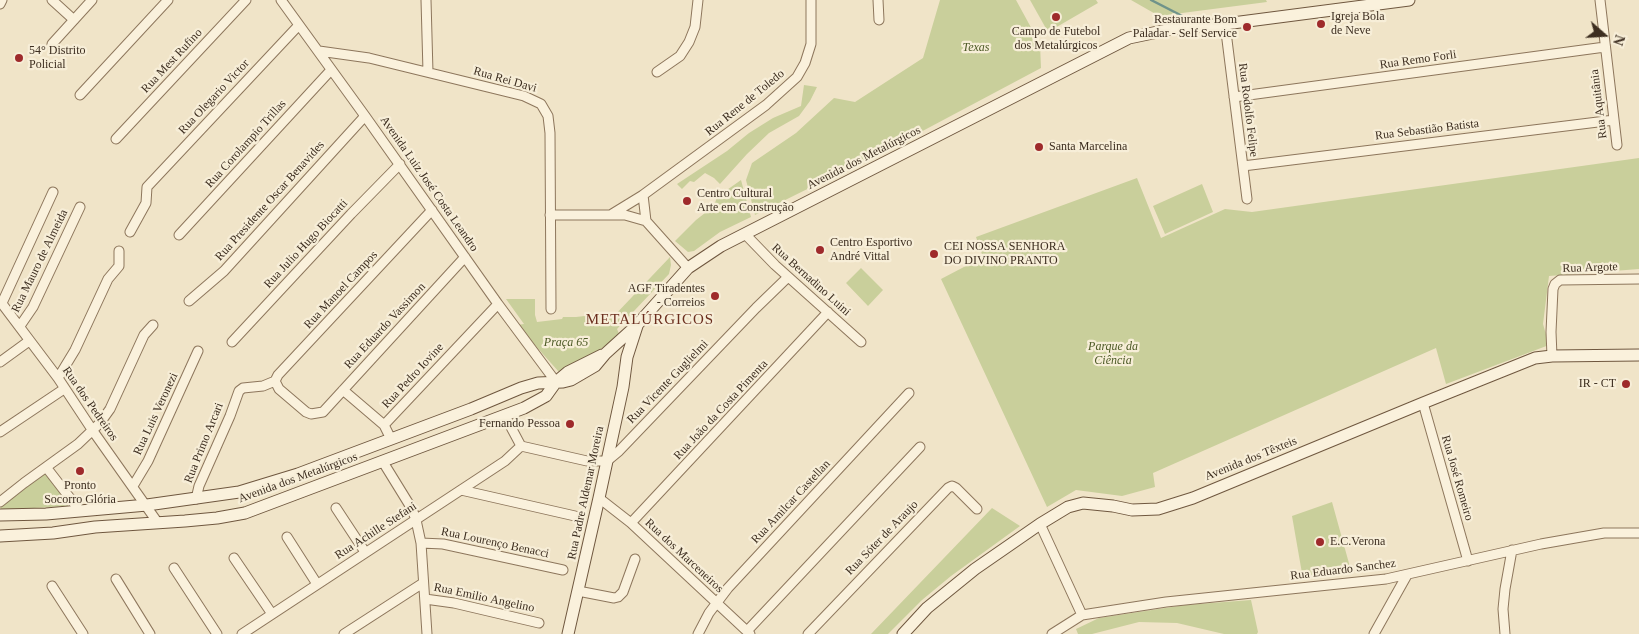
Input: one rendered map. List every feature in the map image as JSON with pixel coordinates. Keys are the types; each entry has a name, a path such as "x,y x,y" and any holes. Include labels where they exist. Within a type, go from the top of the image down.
{"main road":[{"name":"Avenida dos Metalúrgicos","path":"0,536 217,518 245,513 505,416 546,396 556,382 568,372 605,354 637,325 688,268 721,246 948,131 1094,54 1129,38 1172,29 1409,0"},
{"name":"Rua Padre Aldemar Moreira","path":"568,634 623,387 627,357 637,325"},
{"name":"Rua Padre Aldemar Moreira","path":"621,340 627,357"},
{"name":"Avenida dos Têxteis","path":"903,634 927,608 975,569 1068,507 1083,503 1132,510 1158,509 1193,498 1535,358 1552,356 1639,356"},
{"name":"Avenida dos Metalúrgicos","path":"0,515 46,514 147,505 239,492 289,477 471,409 521,388 538,383 556,382"},
{"path":"521,388 530,394 530,405"},
{"path":"239,492 245,513"}],"street":[{"path":"52,0 74,20"},
{"path":"52,44 92,0"},
{"path":"80,95 168,0"},
{"name":"Rua Mest Rufino","path":"116,139 246,0"},
{"name":"Avenida Luiz José Costa Leandro","path":"282,0 498,304 556,382"},
{"path":"426,0 428,72"},
{"path":"657,72 680,56 689,42 695,27 698,0"},
{"name":"Rua Rene de Toledo","path":"611,214 644,195 766,105 796,77 806,63 811,44 811,0"},
{"path":"878,0 879,20"},
{"name":"Rua Aquitânia","path":"1600,0 1617,146"},
{"name":"Rua Rodolfo Felipe","path":"1224,24 1247,199"},
{"name":"Rua Olegario Victor","path":"130,232 146,203 147,187 299,25"},
{"name":"Rua Remo Forli","path":"1234,98 1605,47"},
{"name":"Rua Rei Davi","path":"319,52 369,58 524,96 541,104 548,116 550,133 551,309"},
{"name":"Rua Corolampio Trillas","path":"179,235 331,70"},
{"name":"Rua Presidente Oscar Benavides","path":"189,300 224,271 365,116"},
{"name":"Rua Sebastião Batista","path":"1243,166 1614,120"},
{"name":"Rua Julio Hugo Biocatti","path":"232,342 400,164"},
{"path":"1,302 53,192"},
{"path":"644,195 646,221"},
{"name":"Rua Mauro de Almeida","path":"20,326 33,308 80,207"},
{"name":"Rua Manoel Campos","path":"277,385 278,375 432,210"},
{"path":"550,215 611,214 625,215 646,221 688,268"},
{"name":"Rua Bernadino Luini","path":"745,234 788,277 861,342"},
{"path":"58,378 75,350 108,279 119,266 119,251"},
{"name":"Rua Eduardo Vassimon","path":"277,385 306,412 311,414 323,412 465,257"},
{"name":"Rua Vicente Guglielmi","path":"607,461 619,451 788,277"},
{"name":"Rua Argote","path":"1552,356 1550,332 1555,284 1560,280 1639,280"},
{"name":"Rua dos Pedreiros","path":"1,302 58,378 158,523"},
{"name":"Rua Pedro Iovine","path":"343,390 384,425 498,304"},
{"name":"Rua João da Costa Pimenta","path":"631,523 828,312"},
{"path":"0,502 93,431 110,409 144,335 153,324"},
{"path":"0,362 29,341"},
{"name":"Rua Luis Veronezi","path":"133,486 148,461 198,351"},
{"name":"Rua Primo Arcari","path":"196,499 209,462 241,389 277,385"},
{"path":"0,432 64,389"},
{"name":"Rua Amilcar Castellan","path":"698,634 716,602 909,393"},
{"name":"Rua José Romeiro","path":"1423,403 1468,561"},
{"path":"505,416 521,446 587,461 607,461"},
{"path":"384,425 391,439"},
{"name":"Rua Achille Stefani","path":"242,634 461,490 511,456 521,446"},
{"path":"749,632 920,447"},
{"path":"383,462 412,509 416,520 421,543 427,634"},
{"path":"46,467 80,511"},
{"name":"Rua Sóter de Araujo","path":"808,634 948,488 952,486 956,488 977,509"},
{"path":"461,490 575,516"},
{"name":"Rua dos Marceneiros","path":"599,498 631,523 749,632"},
{"path":"336,508 365,552"},
{"path":"1040,524 1082,615"},
{"name":"Rua Eduardo Sanchez","path":"1052,634 1082,615 1166,602 1354,584 1407,575 1512,550 1604,533 1639,533"},
{"path":"287,537 317,584"},
{"name":"Rua Lourenço Benacci","path":"421,543 443,544 563,570"},
{"path":"1505,634 1503,609 1512,550"},
{"path":"234,558 272,614"},
{"path":"578,591 614,598 618,597 623,592 635,559"},
{"path":"174,568 217,634"},
{"path":"1374,634 1407,575"},
{"path":"116,579 150,634"},
{"path":"344,634 423,583"},
{"path":"52,586 83,634"},
{"name":"Rua Emilio Angelino","path":"424,599 454,603 538,622"}],"green space":[{"name":"Texas","path":"940,0 1016,0 1040,44 1041,68 900,143 755,215 746,180 752,163 796,133 834,98 855,102 923,58"},
{"name":"Campo de Futebol dos Metalúrgicos","path":"1030,0 1096,0 1098,3 1048,32"},
{"path":"1131,0 1266,0 1267,2 1159,16"},
{"path":"804,85 817,87 799,116 769,133 720,184 705,173 694,182 690,181 682,189 677,184 727,151 749,133 773,118 801,106"},
{"name":"Parque da Ciência","path":"1639,158 1639,269 1549,276 1543,324 1549,345 1446,384 1436,348 1153,473 1155,487 1122,496 1076,490 1047,507 941,279 983,257 976,237 1137,178 1161,238 1225,209 1252,212"},
{"path":"741,180 751,217 720,232 694,251 688,252 675,241 696,220 714,206 717,197"},
{"path":"1202,184 1213,212 1165,234 1153,206"},
{"name":"Praça 65","path":"670,257 669,274 617,329 620,336 578,364 559,372 517,325 524,324 506,299 535,299 537,322 562,319 563,317 611,313 613,317"},
{"path":"861,268 883,290 868,306 846,283"},
{"path":"45,469 70,504 67,506 1,510 0,504"},
{"name":"E.C.Verona","path":"1332,502 1350,567 1303,579 1292,516"},
{"path":"992,508 1020,526 951,576 922,600 888,634 871,634"},
{"path":"1251,600 1257,634 1224,634 1177,623 1139,622 1092,634 1078,634 1076,629 1099,618 1185,605"}],"waterway":[{"path":"1151,0 1192,21"}],"place":[{"name":"Campo de Futebol dos Metalúrgicos","path":"1056,17"},
{"name":"Igreja Bola de Neve","path":"1321,24"},
{"name":"Restaurante Bom Paladar - Self Service","path":"1247,27"},
{"name":"54° Distrito Policial","path":"19,58"},
{"name":"Santa Marcelina","path":"1039,147"},
{"name":"Centro Cultural Arte em Construção","path":"687,201"},
{"name":"Centro Esportivo André Vittal","path":"820,250"},
{"name":"CEI NOSSA SENHORA DO DIVINO PRANTO","path":"934,254"},
{"name":"AGF Tiradentes - Correios","path":"715,296"},
{"name":"IR - CT","path":"1626,384"},
{"name":"Fernando Pessoa","path":"570,424"},
{"name":"Pronto Socorro Glória","path":"80,471"},
{"name":"E.C.Verona","path":"1320,542"}],"district":[{"name":"METALÚRGICOS","path":"650,320"}]}
